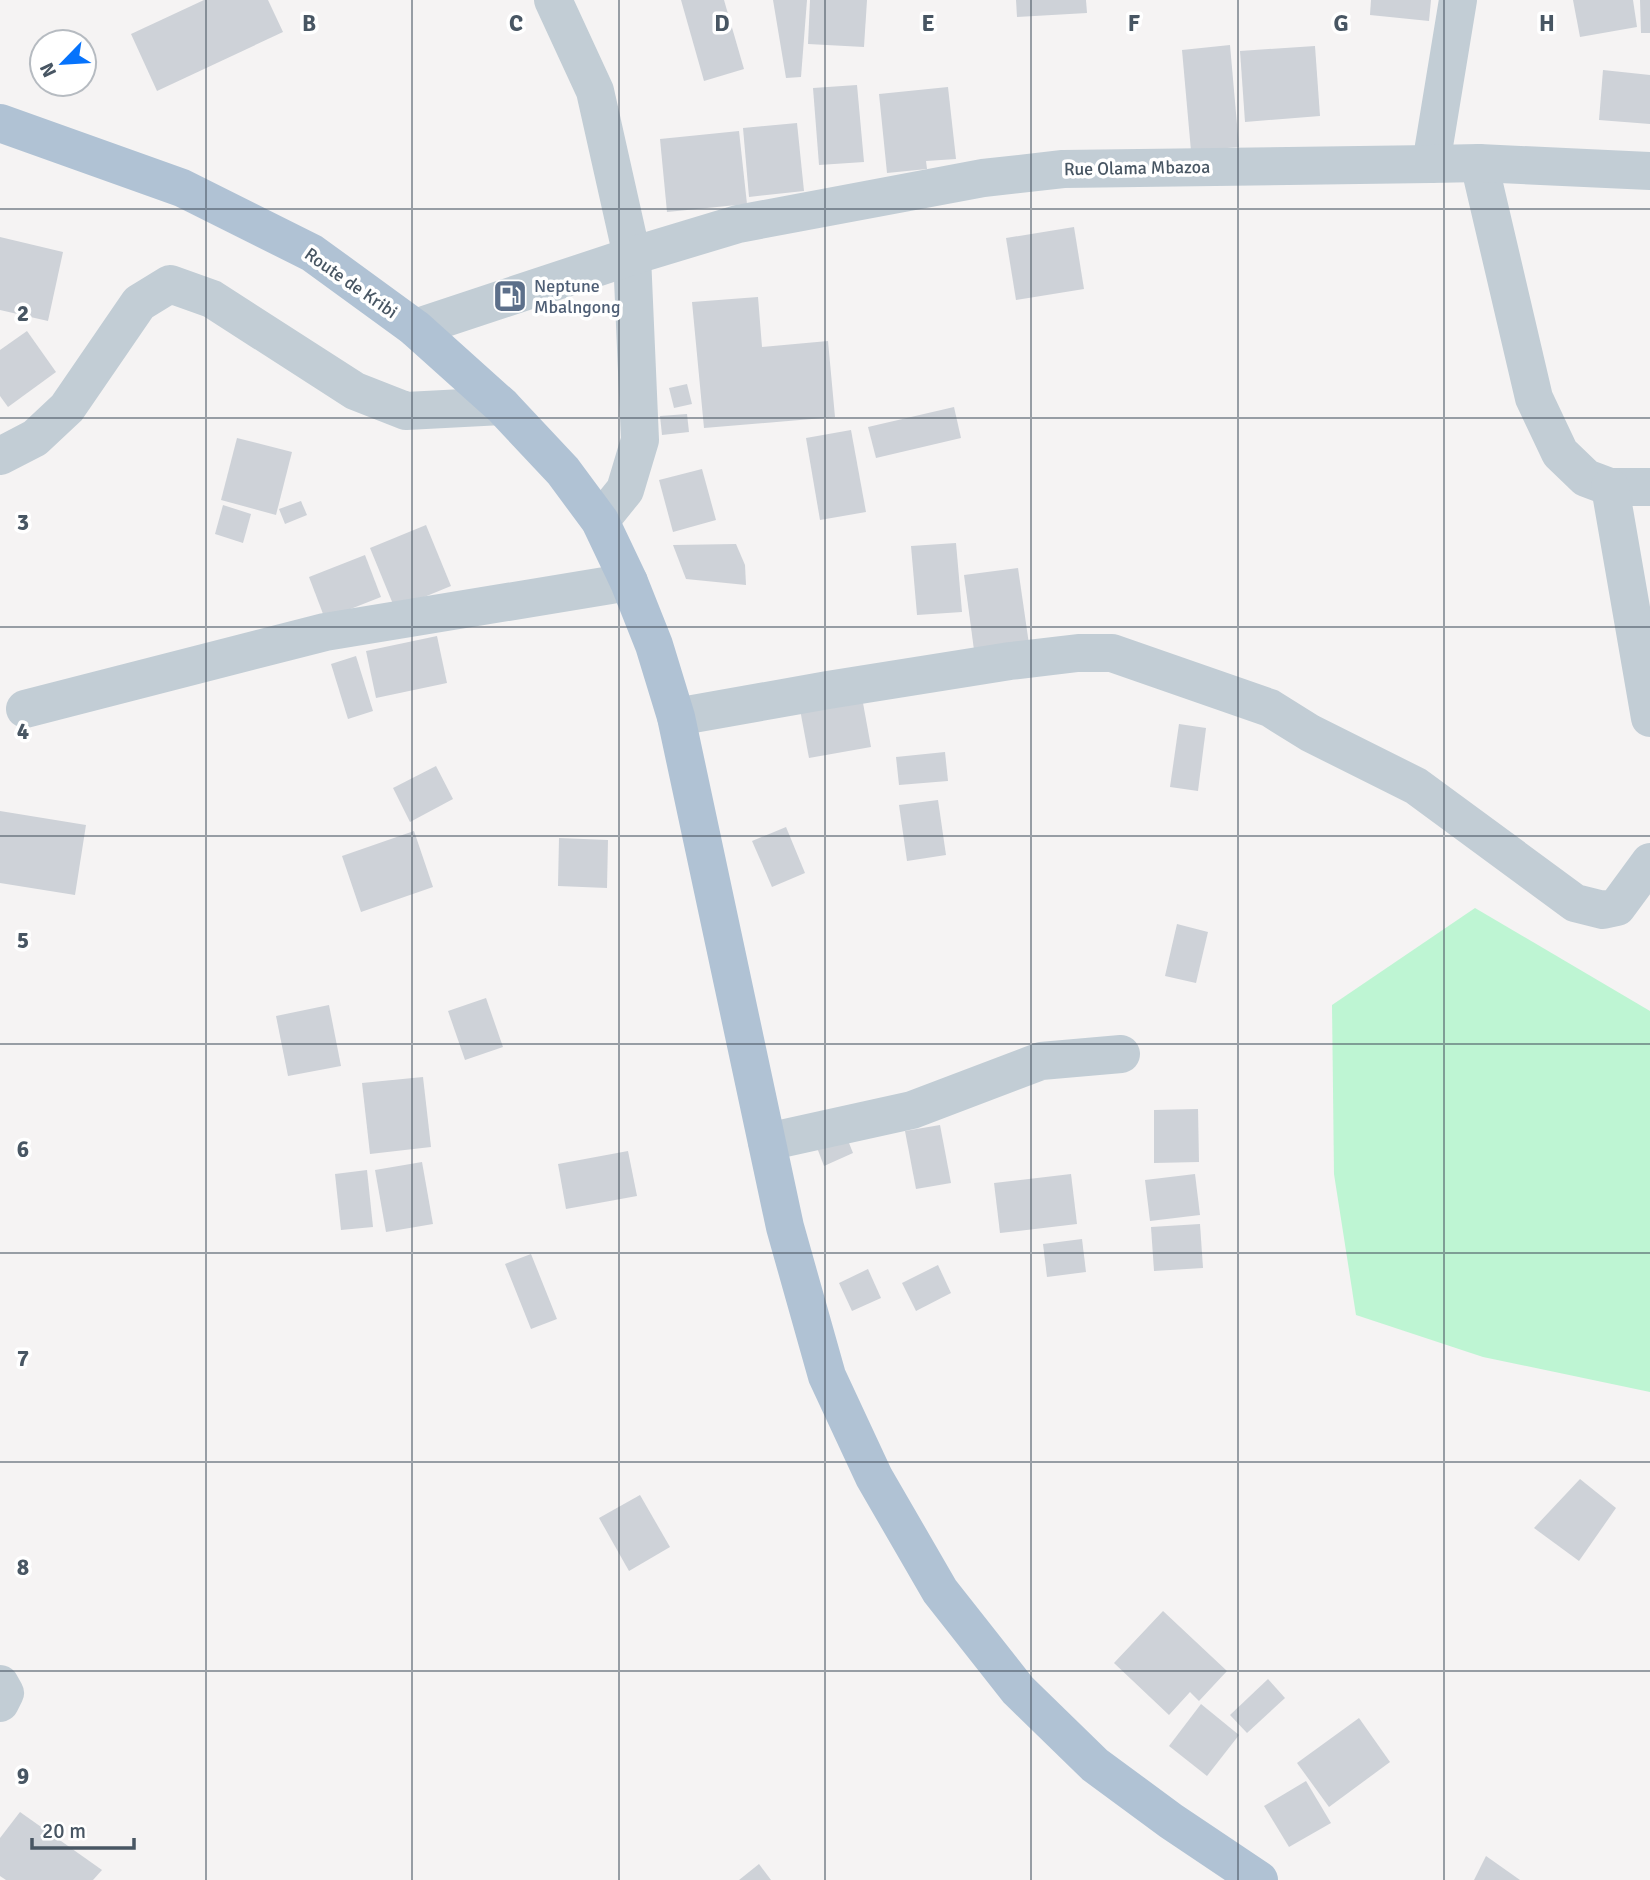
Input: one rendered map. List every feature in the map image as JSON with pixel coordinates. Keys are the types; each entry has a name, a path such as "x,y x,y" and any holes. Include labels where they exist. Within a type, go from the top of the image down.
{"main road":[{"name":"Route de Kribi","path":"0,123 182,188 312,253 415,328 502,406 563,471 600,521 629,582 654,645 676,717 785,1227 827,1376 874,1477 940,1591 1018,1690 1095,1765 1171,1821 1259,1880"}],"street":[{"path":"553,0 595,91 632,256 640,440 625,490 600,521"},
{"path":"1432,163 1458,0"},
{"name":"Rue Olama Mbazoa","path":"415,328 738,224 984,178 1063,169 1432,163 1650,171"},
{"path":"1479,163 1534,398 1560,453 1586,478 1609,486 1650,488"},
{"path":"0,456 35,438 67,408 139,303 170,284 212,299 355,391 406,411 502,406"},
{"path":"1609,486 1650,718"},
{"path":"25,709 325,632 629,582"},
{"path":"676,717 1010,662 1078,653 1112,653 1270,708 1310,733 1416,786 1575,903 1604,910 1617,907 1650,862"},
{"path":"766,1142 912,1110 1041,1060 1121,1054"},
{"path":"0,1684 5,1693 0,1703"}],"green space":[{"path":"1475,908 1650,1011 1650,1392 1483,1357 1356,1315 1334,1174 1332,1005"}],"building":[{"path":"204,0 268,0 283,32 157,91 131,34"},
{"path":"681,0 724,0 744,69 704,81"},
{"path":"773,0 807,0 801,77 786,78"},
{"path":"810,0 867,0 864,47 808,44"},
{"path":"1016,0 1086,0 1087,13 1017,17"},
{"path":"1371,0 1431,0 1429,21 1370,15"},
{"path":"1573,0 1633,0 1637,27 1580,37"},
{"path":"1640,0 1650,0 1650,33 1641,33"},
{"path":"1230,45 1239,147 1191,151 1182,50"},
{"path":"1315,46 1320,116 1245,122 1240,51"},
{"path":"1603,70 1650,75 1650,124 1599,120"},
{"path":"857,85 864,162 819,165 813,88"},
{"path":"948,87 956,159 926,161 927,169 887,173 879,94"},
{"path":"797,123 804,191 749,197 743,128"},
{"path":"739,131 747,204 667,212 660,139"},
{"path":"1074,227 1084,289 1016,300 1006,238"},
{"path":"0,237 63,252 48,321 0,310"},
{"path":"758,297 762,347 828,341 835,417 704,428 692,302"},
{"path":"27,331 56,372 8,407 0,396 0,350"},
{"path":"687,384 692,404 674,408 669,388"},
{"path":"954,407 961,438 876,458 868,427"},
{"path":"687,414 689,432 662,435 660,416"},
{"path":"851,430 866,512 820,520 806,438"},
{"path":"237,438 292,452 276,515 221,500"},
{"path":"702,469 716,520 673,532 659,480"},
{"path":"301,501 307,515 285,524 279,509"},
{"path":"223,505 251,514 243,543 215,534"},
{"path":"426,525 451,586 395,609 370,548"},
{"path":"956,543 962,612 917,615 911,546"},
{"path":"736,544 745,565 746,585 686,579 673,545"},
{"path":"365,555 381,597 325,619 309,577"},
{"path":"1018,568 1031,658 976,665 964,575"},
{"path":"437,636 447,683 376,698 366,651"},
{"path":"356,656 373,711 348,719 331,664"},
{"path":"861,692 871,747 809,758 799,704"},
{"path":"1179,724 1206,728 1198,791 1170,787"},
{"path":"945,752 948,781 899,785 896,757"},
{"path":"436,766 453,799 410,822 393,788"},
{"path":"938,800 946,855 907,861 899,805"},
{"path":"0,811 86,825 75,895 0,883"},
{"path":"786,827 805,873 772,887 752,841"},
{"path":"414,831 433,887 361,912 342,856"},
{"path":"559,838 608,840 607,888 558,886"},
{"path":"1177,924 1208,932 1196,983 1165,976"},
{"path":"486,998 503,1047 465,1060 448,1011"},
{"path":"329,1005 341,1066 288,1076 276,1016"},
{"path":"423,1077 431,1147 370,1154 362,1083"},
{"path":"1198,1109 1199,1162 1154,1163 1154,1110"},
{"path":"940,1125 951,1183 916,1189 905,1131"},
{"path":"845,1133 853,1153 824,1166 816,1145"},
{"path":"628,1151 637,1196 566,1209 558,1164"},
{"path":"422,1162 433,1224 386,1232 375,1170"},
{"path":"367,1170 373,1227 341,1230 335,1174"},
{"path":"1071,1174 1077,1224 1000,1233 994,1183"},
{"path":"1195,1174 1200,1215 1150,1221 1145,1180"},
{"path":"1200,1224 1203,1268 1154,1271 1151,1227"},
{"path":"1082,1239 1086,1272 1047,1277 1043,1244"},
{"path":"531,1254 557,1319 531,1329 505,1264"},
{"path":"938,1265 951,1293 916,1311 902,1283"},
{"path":"868,1269 881,1298 852,1311 839,1283"},
{"path":"1580,1479 1616,1508 1579,1561 1534,1528"},
{"path":"640,1495 670,1547 629,1571 599,1518"},
{"path":"1163,1611 1227,1671 1199,1701 1190,1692 1169,1715 1114,1663"},
{"path":"1268,1679 1285,1698 1247,1733 1230,1715"},
{"path":"1201,1704 1239,1735 1207,1776 1169,1746"},
{"path":"1359,1718 1390,1762 1329,1807 1297,1763"},
{"path":"1306,1781 1331,1823 1289,1847 1264,1806"},
{"path":"20,1812 102,1870 93,1880 6,1880 0,1876 0,1838"},
{"path":"1486,1856 1520,1880 1474,1880"},
{"path":"759,1864 771,1880 739,1880"}],"place":[{"name":"Neptune Mbalngong","path":"510,296"}]}
